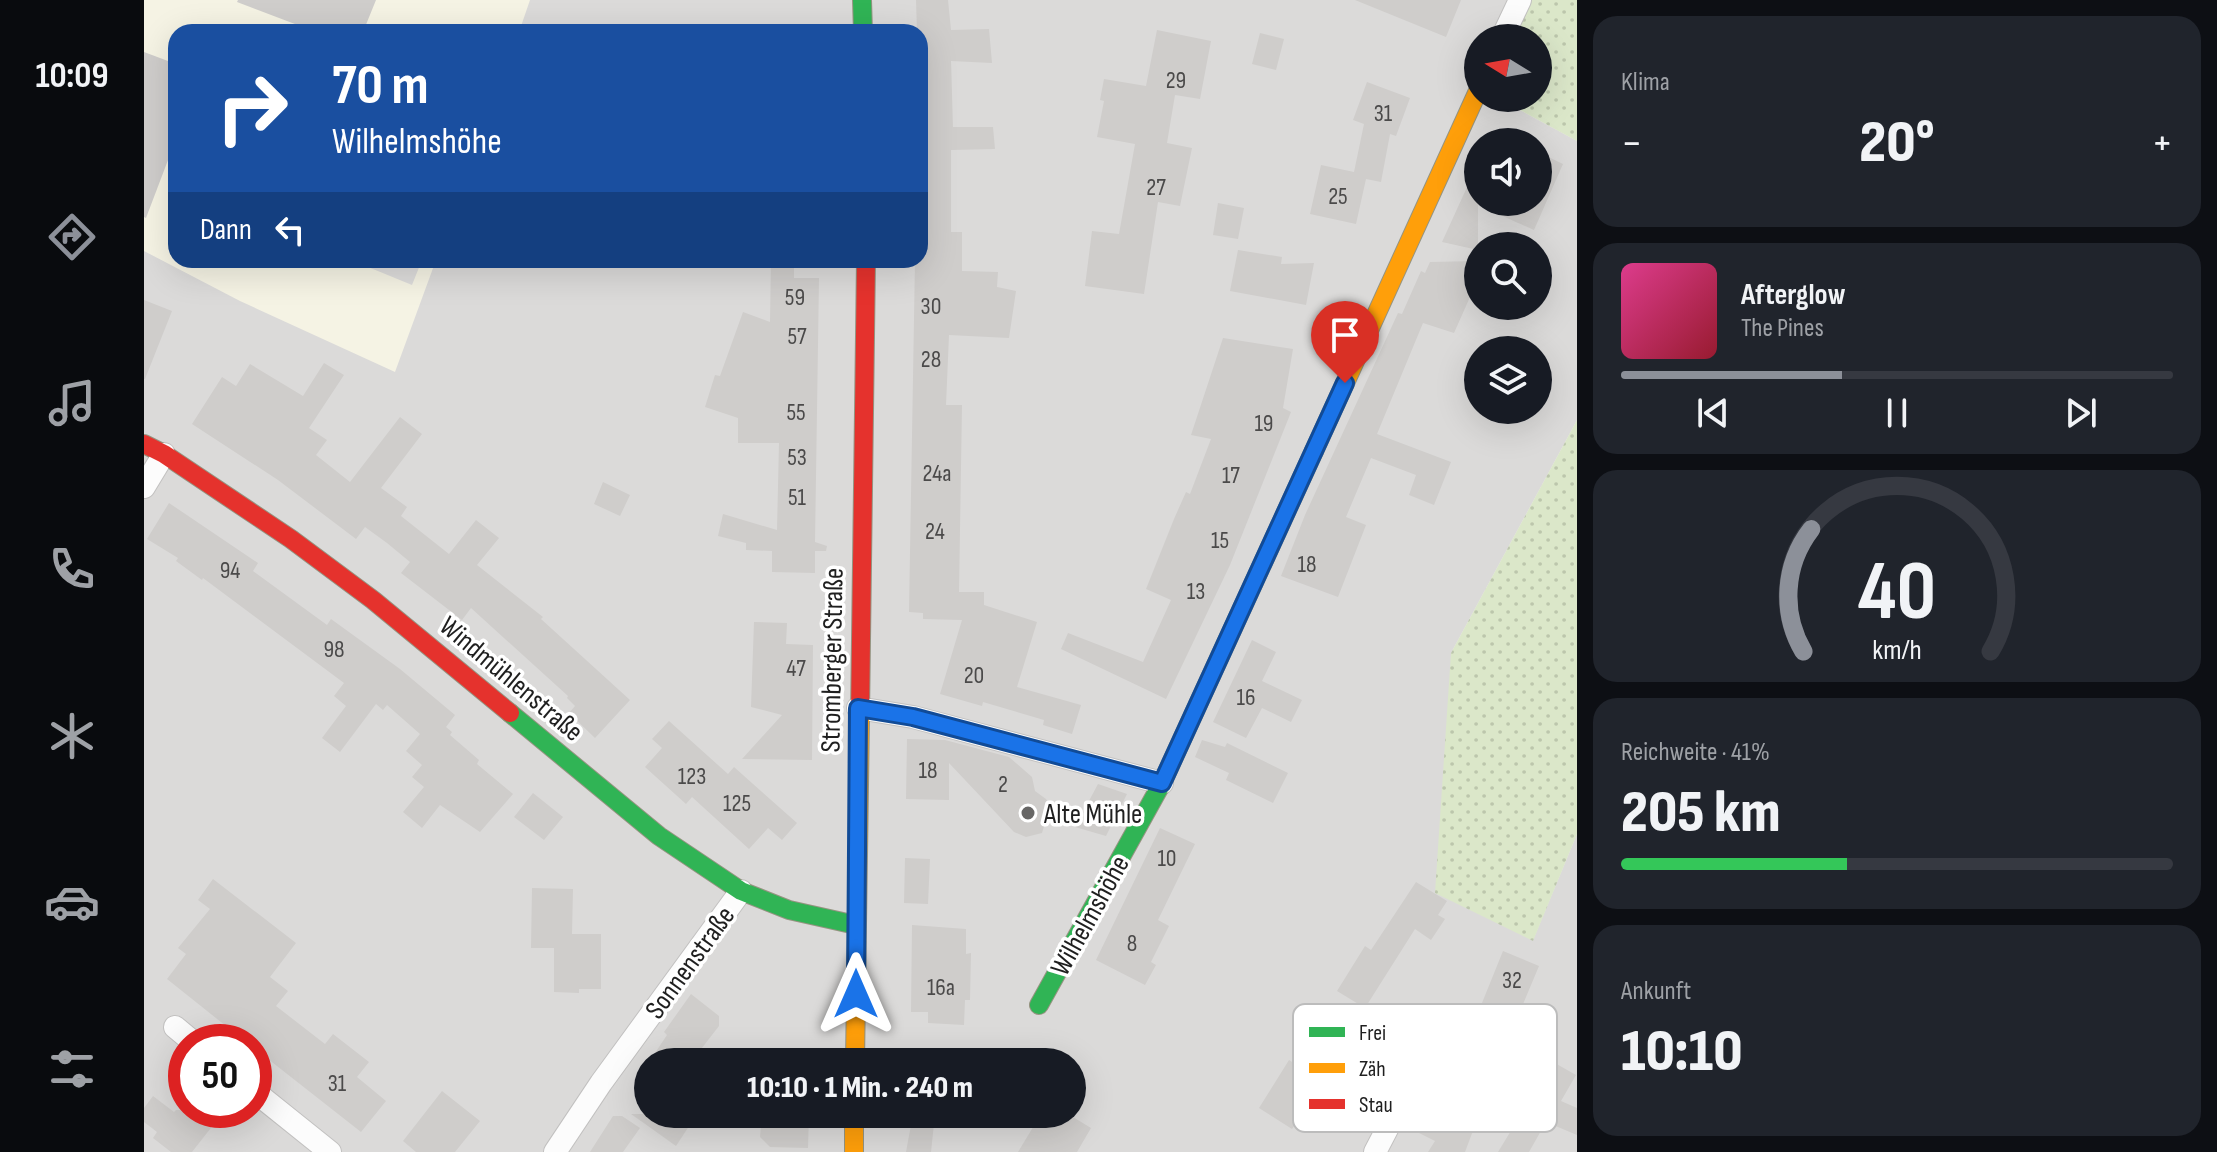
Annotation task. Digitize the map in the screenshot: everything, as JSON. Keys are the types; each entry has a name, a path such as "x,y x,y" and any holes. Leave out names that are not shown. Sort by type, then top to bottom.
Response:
{"street":[{"path":"862,0 863,24"},
{"path":"1509,24 1520,0"},
{"name":"Wilhelmshöhe","path":"1039,1005 1162,783 1468,112"},
{"name":"Stromberger Straße","path":"855,1048 866,268"},
{"path":"144,487 154,449"},
{"name":"Windmühlenstraße","path":"154,449 291,539 373,600 659,836 741,891 789,910 856,925"},
{"path":"858,708 913,717 1162,783"},
{"name":"Sonnenstraße","path":"555,1152 601,1083 741,891"},
{"path":"272,1105 330,1152"},
{"path":"854,1128 854,1152"},
{"path":"1375,1152 1385,1132"}],"shaded area":[{"path":"144,0 1527,0 1519,24 1464,24 1464,112 1524,112 1577,141 1577,420 1451,653 1533,940 1577,834 1577,1152 144,1152"},
{"path":"144,0 530,0 522,24 168,24 168,264 144,251"},
{"path":"177,268 433,268 395,372 240,301"},
{"path":"371,268 419,268 412,285"}],"green space":[{"path":"1525,0 1577,0 1577,141 1524,112 1552,112 1552,24 1517,24"},
{"path":"1577,420 1577,834 1533,941 1435,893 1451,653"}],"building":[{"path":"376,0 366,24 295,24 237,2"},
{"path":"916,0 948,0 951,30 989,29 992,63 951,61 953,127 993,127 995,149 951,150 951,232 962,232 962,271 998,272 997,287 1016,291 1009,338 949,335 946,405 962,405 959,592 984,592 984,605 1037,622 1017,687 1081,705 1072,734 1043,725 1044,720 983,702 982,706 940,694 962,620 923,619 923,613 909,612 915,268 928,268 928,24 917,24"},
{"path":"1355,0 1461,0 1446,37"},
{"path":"1157,30 1211,41 1200,99 1175,95 1167,143 1192,148 1180,206 1158,202 1144,294 1085,286 1092,231 1119,234 1135,144 1097,137 1104,101 1100,100 1104,79 1146,86"},
{"path":"1260,33 1284,39 1276,70 1252,64"},
{"path":"144,52 168,61 168,160 144,217"},
{"path":"1367,82 1410,98 1396,136 1390,134 1381,182 1366,179 1356,224 1310,214 1321,165 1354,172 1364,124 1353,120"},
{"path":"1552,159 1563,164 1552,189"},
{"path":"1464,194 1464,216 1478,216 1478,232 1464,232 1464,247 1442,242"},
{"path":"1218,203 1244,208 1238,239 1213,235"},
{"path":"1503,216 1540,216 1534,230"},
{"path":"1238,250 1282,257 1281,264 1314,263 1306,305 1230,291"},
{"path":"1464,261 1464,310 1454,333 1423,323 1377,434 1451,462 1434,505 1409,495 1416,475 1371,458 1346,517 1366,525 1338,597 1281,576 1305,515 1398,313 1402,314 1421,271 1425,273 1430,262"},
{"path":"771,268 794,268 794,278 819,278 815,542 827,546 826,551 815,551 815,573 772,572 772,551 746,550 746,543 718,536 723,514 777,530 779,443 738,443 738,418 705,407 715,375 720,376 743,312 770,322"},
{"path":"144,300 172,311 145,379 144,379"},
{"path":"1223,338 1293,349 1283,408 1291,412 1230,565 1166,699 1061,649 1068,633 1143,662 1171,600 1146,589 1186,492 1190,494 1211,439 1191,435"},
{"path":"324,363 344,375 309,428 327,440 316,455 350,482 400,417 422,434 381,488 407,507 401,516 449,554 476,520 499,538 477,565 543,617 541,619 630,700 595,738 569,713 575,706 568,696 471,608 462,620 401,573 410,562 365,527 356,539 278,480 192,424 222,377 236,386 250,364 303,396"},
{"path":"603,482 630,495 620,516 594,504"},
{"path":"169,503 258,563 253,571 327,625 331,619 400,669 455,715 446,727 452,732 450,735 479,760 477,764 513,794 480,832 440,805 422,828 403,812 424,787 412,777 422,765 406,751 420,734 387,705 383,710 376,704 340,752 322,738 346,706 334,696 344,683 176,561 178,558 147,539"},
{"path":"754,622 787,623 786,644 813,645 812,760 742,759 782,715 751,707"},
{"path":"1252,640 1276,652 1262,681 1302,700 1291,722 1262,708 1246,738 1213,722"},
{"path":"669,721 728,774 734,767 797,823 782,840 768,828 749,849 692,797 686,804 645,767 662,748 652,739"},
{"path":"907,739 945,740 1009,757 1032,777 1035,791 1050,806 1042,833 1026,837 1014,832 949,763 949,800 906,799"},
{"path":"1202,740 1225,747 1227,743 1288,773 1273,803 1226,780 1229,773 1195,757"},
{"path":"1098,784 1127,794 1106,836 1075,827"},
{"path":"533,793 563,817 544,840 514,817"},
{"path":"1160,828 1195,844 1158,920 1169,926 1151,962 1156,965 1145,985 1096,960"},
{"path":"905,858 930,859 928,904 904,903"},
{"path":"213,879 296,943 270,977 288,991 276,1006 325,1044 333,1034 369,1062 357,1077 386,1101 361,1132 272,1062 272,1024 223,1024 167,979 186,954 178,948 210,909 198,900"},
{"path":"1416,882 1447,901 1438,915 1445,919 1431,940 1415,929 1368,1004 1358,1004 1337,991 1365,946 1371,950"},
{"path":"532,888 573,889 572,934 601,934 601,989 579,989 579,993 554,992 554,948 531,948"},
{"path":"912,925 966,929 966,954 971,953 970,1000 965,1000 964,1025 928,1023 928,1012 911,1012"},
{"path":"1503,951 1539,966 1523,1004 1482,1004"},
{"path":"691,994 719,1016 719,1026 702,1048 658,1048 667,1035 664,1032"},
{"path":"1289,1060 1293,1063 1292,1129 1259,1108"},
{"path":"1557,1064 1576,1075 1561,1101 1577,1108 1577,1135 1557,1127"},
{"path":"442,1091 480,1121 455,1152 416,1152 403,1141"},
{"path":"153,1096 168,1107 168,1128 211,1128 192,1152 171,1152 153,1138 157,1132 144,1122 144,1108"},
{"path":"613,1116 622,1116 634,1124 634,1128 640,1128 623,1152 590,1152"},
{"path":"1086,1125 1091,1128 1077,1152 1018,1152 1033,1128 1086,1128"},
{"path":"651,1128 688,1128 676,1146"},
{"path":"761,1128 809,1128 808,1148 770,1147 760,1137"},
{"path":"910,1128 934,1128 931,1152 906,1152"},
{"path":"1417,1132 1472,1132 1465,1152 1428,1152 1435,1141"},
{"path":"1510,1132 1540,1132 1529,1152 1498,1152"}],"traffic: fast":[{"path":"862,0 863,24"},
{"path":"1039,1005 1162,783 1314,451"},
{"path":"510,713 659,836 741,891 789,910 856,925"}],"traffic: slow":[{"path":"1314,451 1468,112"},
{"path":"855,1048 860,716"},
{"path":"854,1128 854,1152"}],"traffic: jam":[{"path":"860,716 866,268"},
{"path":"144,444 164,454 291,539 373,600 510,713"}],"place":[{"name":"Alte Mühle","path":"1028,813"}],"route":[{"path":"856,994 858,708 913,717 1162,783 1345,383"}]}
